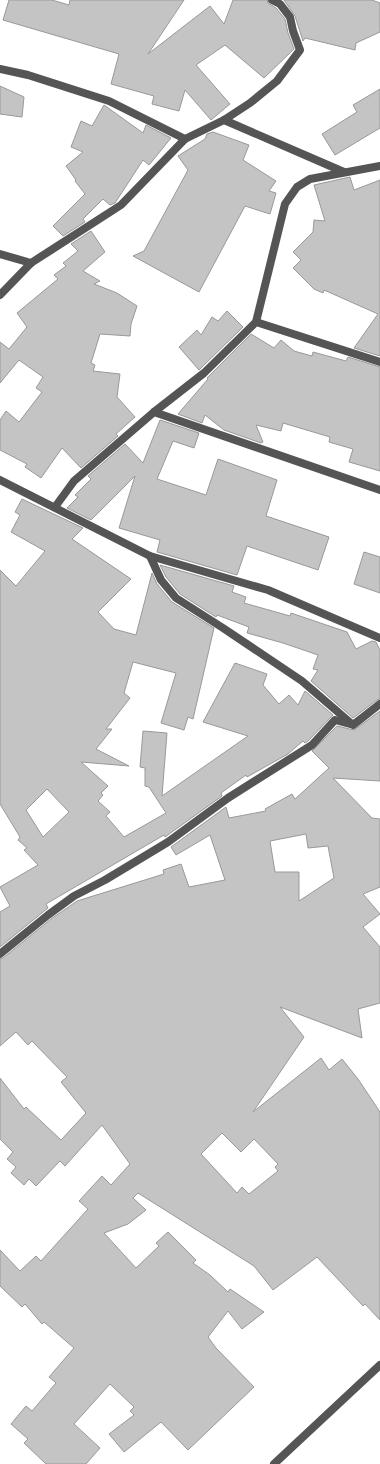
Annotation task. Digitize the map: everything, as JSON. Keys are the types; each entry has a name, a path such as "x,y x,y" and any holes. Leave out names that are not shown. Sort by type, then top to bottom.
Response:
{"street":[{"path":"0,295 31,263 121,205 185,139 224,120 250,103 277,81 300,50 290,17 280,4 272,0"},
{"path":"0,69 28,75 109,101 185,139"},
{"path":"224,120 344,172"},
{"path":"55,507 74,481 154,412 204,373 256,322 285,204 298,187 310,179 380,166"},
{"path":"0,254 31,263"},
{"path":"256,322 380,362"},
{"path":"154,412 380,490"},
{"path":"0,480 150,556 268,590 380,638"},
{"path":"150,556 161,580 176,598 302,682 353,725"},
{"path":"353,725 380,704"},
{"path":"0,954 74,896 105,880 168,842 228,798 312,745 335,720 353,725"},
{"path":"274,1464 380,1365"}],"building":[{"path":"9,0 52,0 69,5 70,0 184,0 148,54 210,6 224,24 233,0 267,0 268,3 276,8 285,19 294,49 264,78 225,45 196,65 230,104 211,120 185,90 179,111 152,104 154,96 111,84 119,54 3,20"},
{"path":"284,0 372,0 380,3 380,32 356,43 355,50 305,38 303,41 295,16"},
{"path":"0,86 24,97 22,117 0,114"},
{"path":"380,89 380,128 335,155 322,134 357,112 353,105"},
{"path":"104,105 143,133 146,125 171,138 149,165 143,160 115,203 110,205 103,199 83,219 85,222 63,236 53,226 85,194 66,166 83,152 71,147 81,121 92,126"},
{"path":"213,132 249,145 243,160 276,181 269,191 276,193 270,214 245,206 199,292 133,256 144,251 188,170 178,156 205,139 207,134"},
{"path":"350,177 354,190 380,180 380,356 354,348 378,314 324,290 323,293 314,289 293,268 301,260 293,252 313,232 314,220 325,221 314,185"},
{"path":"91,231 105,252 83,271 100,281 94,284 117,293 137,306 131,324 130,336 100,334 91,363 95,365 93,371 120,374 117,397 135,417 116,434 118,436 81,468 62,448 41,478 25,467 27,464 0,450 0,420 6,411 19,422 42,392 36,388 43,377 19,360 0,383 0,342 9,349 27,327 17,313 58,279 54,275 66,266 63,263 78,251 71,244"},
{"path":"227,311 243,327 199,370 179,347 197,330 201,335 212,317 218,321"},
{"path":"251,334 274,348 281,340 294,351 312,356 313,352 346,361 348,357 380,367 380,471 349,462 353,449 329,442 330,437 283,423 281,431 256,425 263,442 261,443 224,430 205,415 202,423 178,414 208,379 207,378"},
{"path":"160,420 199,433 194,448 173,441 157,479 206,495 218,459 277,480 266,516 329,537 318,570 247,546 237,575 157,552 160,540 119,528 135,476 91,520 67,508 78,497 75,495 91,479 88,476 125,444 143,463"},
{"path":"22,499 83,528 72,539 131,579 98,612 114,629 136,635 152,573 157,584 172,602 214,628 193,719 188,717 184,730 161,723 176,673 133,662 124,693 130,698 106,729 112,729 96,749 129,766 81,762 108,786 101,793 103,795 98,801 110,812 106,816 124,837 166,813 149,787 145,786 145,768 140,767 143,731 167,733 162,796 248,736 203,722 235,663 267,674 263,685 279,704 289,695 298,705 305,691 333,715 308,741 305,743 303,741 288,754 247,777 246,775 221,793 222,796 165,837 164,835 46,904 48,908 0,947 0,912 10,906 0,887 38,865 24,850 27,848 18,840 20,837 0,804 0,570 16,586 45,551 11,532 20,515 15,512","holes":["47,789 69,812 43,837 26,810"]},
{"path":"364,552 380,557 380,593 354,584"},
{"path":"160,565 234,586 232,592 246,597 244,603 290,616 291,613 347,632 356,649 372,641 376,642 380,650 380,699 353,718 311,681 318,670 313,669 318,655 247,633 249,627 217,615 216,617 180,594 166,577"},
{"path":"380,711 380,781 333,778 372,818 380,819 380,887 363,894 380,914 363,927 380,947 380,1003 358,1009 362,1038 280,1007 304,1037 253,1112 321,1058 329,1070 342,1059 358,1079 380,1112 380,1320 365,1304 363,1306 317,1257 273,1290 254,1266 138,1193 133,1198 146,1210 128,1224 104,1233 136,1268 159,1246 156,1243 168,1232 196,1260 193,1263 210,1275 228,1292 230,1289 264,1312 242,1329 228,1311 208,1337 216,1348 254,1387 188,1450 161,1422 124,1452 109,1434 134,1415 130,1411 134,1407 110,1384 74,1424 100,1448 86,1464 46,1464 24,1443 28,1439 11,1424 26,1406 32,1411 56,1383 49,1377 74,1348 44,1322 42,1324 25,1304 22,1307 0,1286 0,1250 20,1271 36,1256 41,1261 88,1209 79,1201 102,1176 111,1185 130,1164 102,1125 65,1166 60,1161 36,1186 29,1179 24,1185 11,1173 16,1167 7,1159 13,1152 0,1139 0,1078 24,1109 26,1107 61,1140 86,1113 61,1082 67,1077 32,1041 28,1045 16,1032 0,1046 0,959 51,919 77,901 164,874 163,870 181,864 189,887 225,880 210,835 176,855 171,847 226,807 229,818 266,811 265,809 292,794 295,799 329,768 312,751 337,726 354,730","holes":["306,834 308,848 328,846 334,878 299,901 299,872 275,872 270,841","222,1133 241,1152 254,1139 278,1164 275,1167 278,1171 249,1194 242,1187 237,1193 201,1154"]}]}
